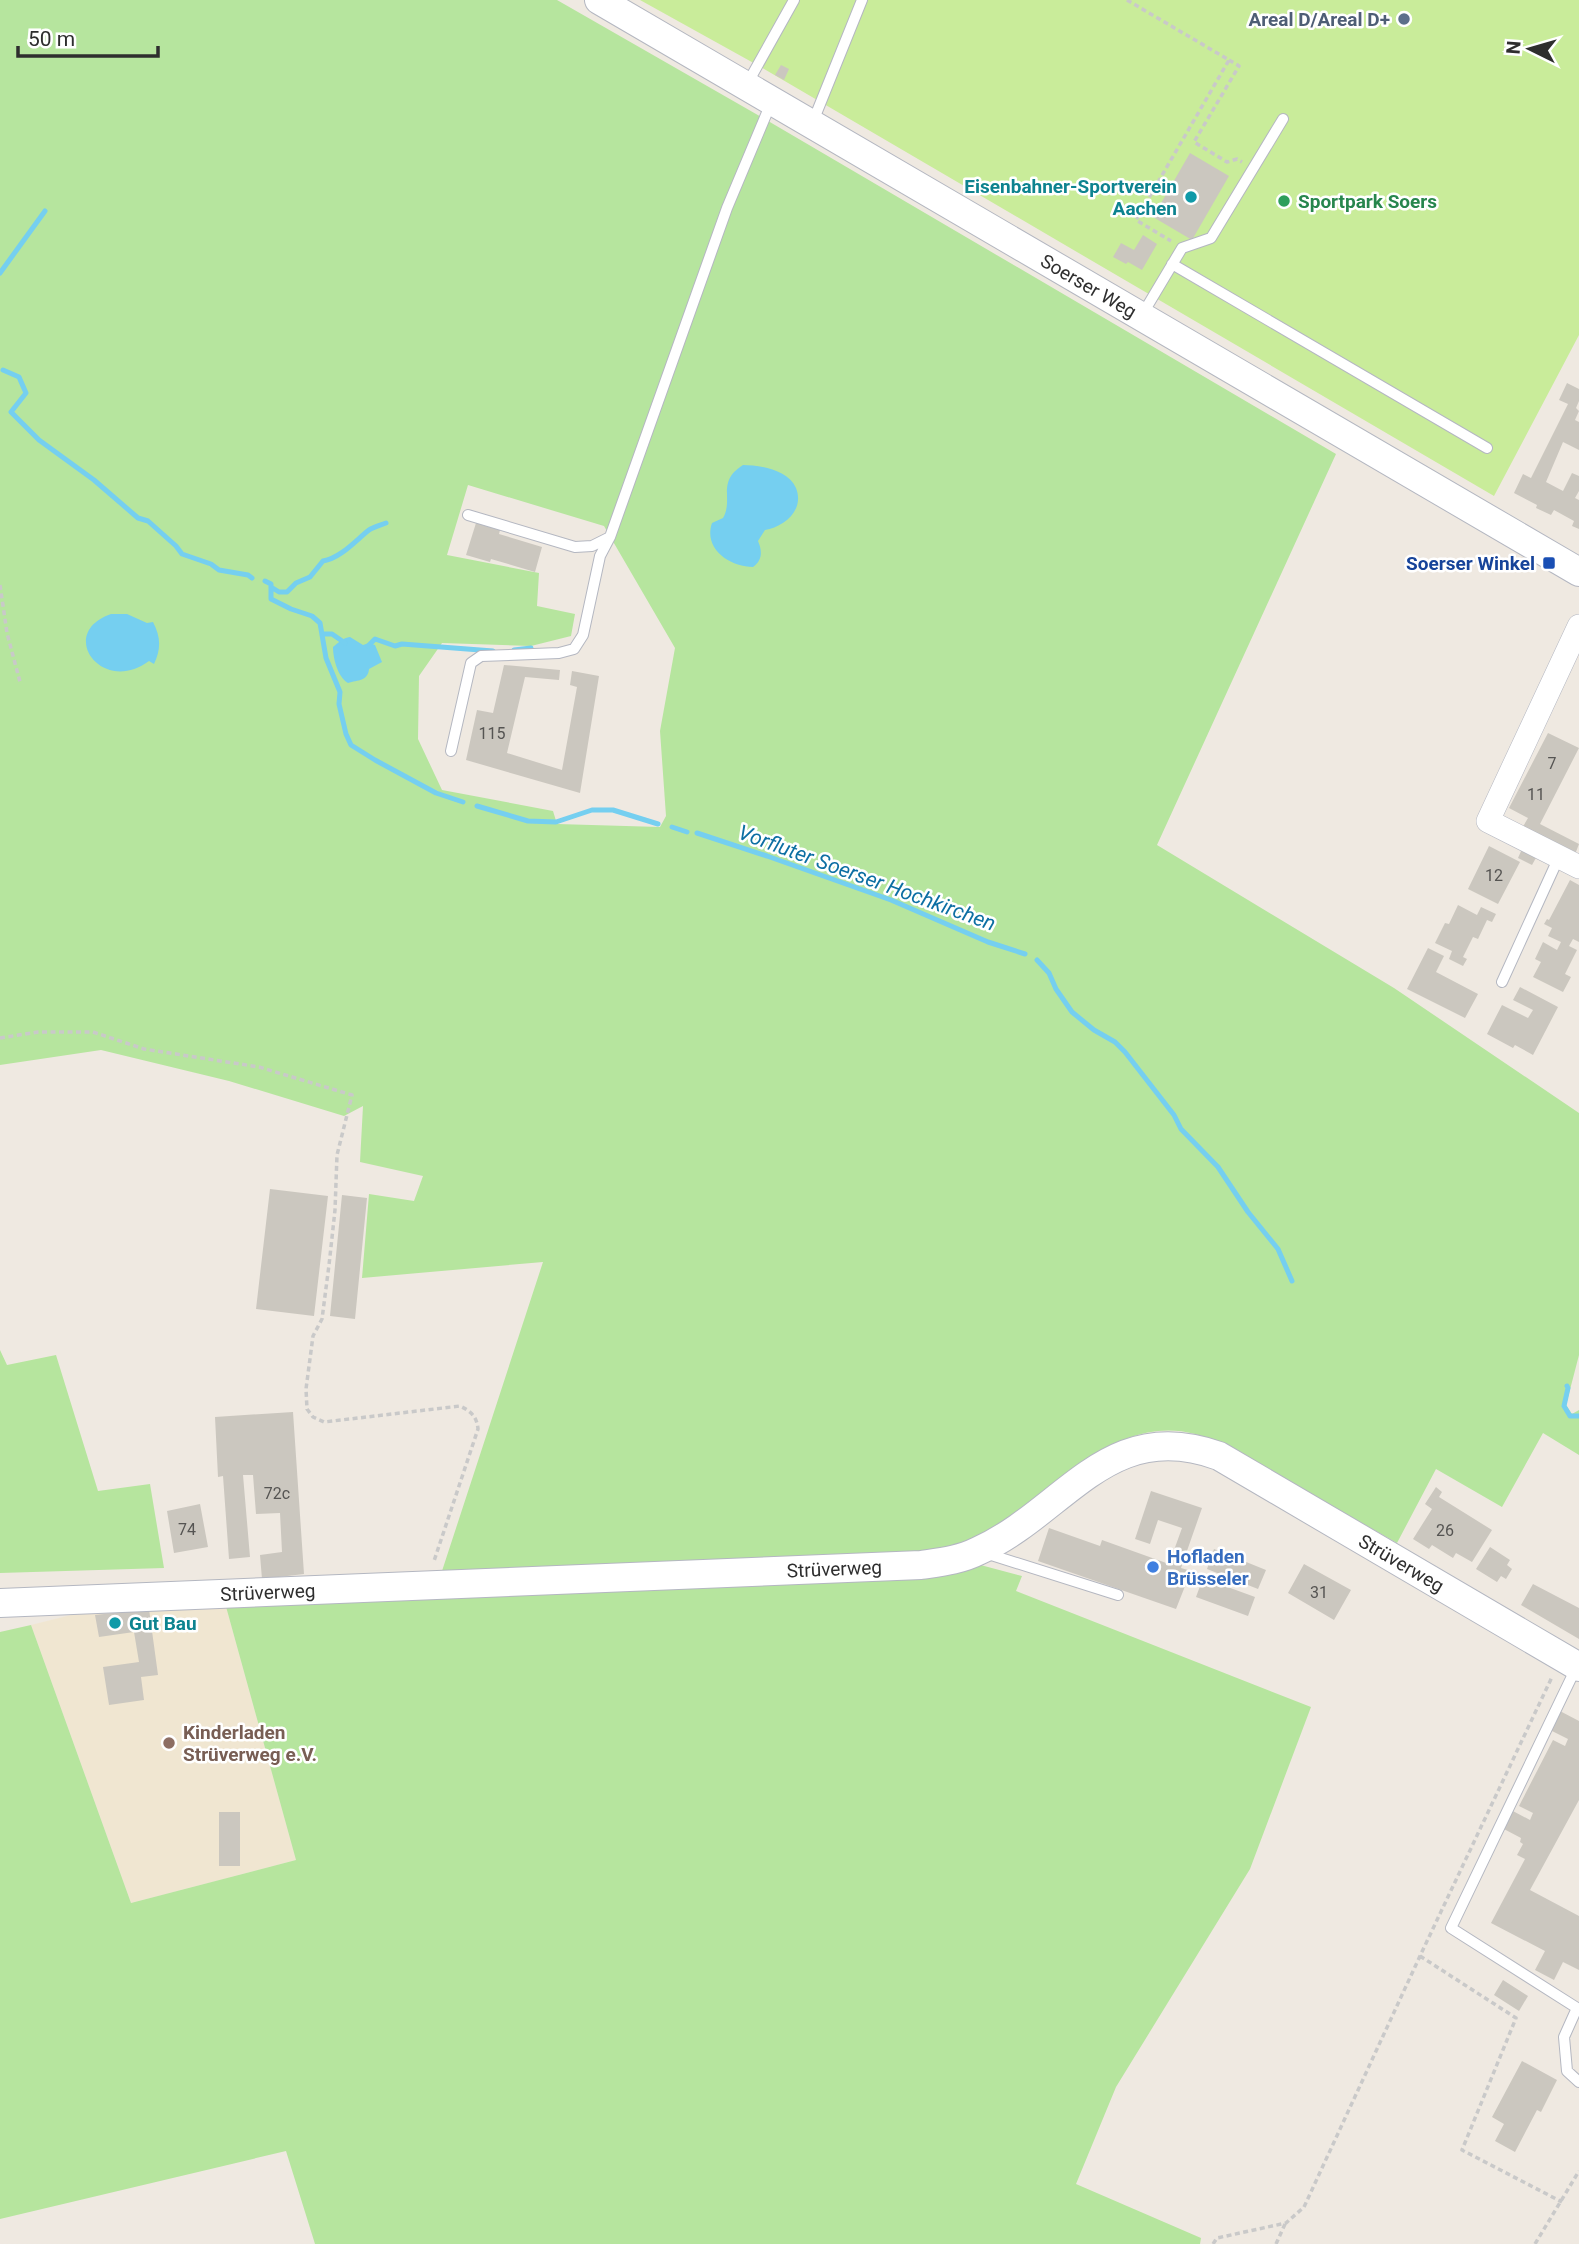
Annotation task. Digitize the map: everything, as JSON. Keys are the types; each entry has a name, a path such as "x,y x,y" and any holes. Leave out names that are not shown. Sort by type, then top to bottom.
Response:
{"street":[{"name":"Soerser Weg","path":"599,0 1579,572"},
{"path":"1574,863 1488,821 1579,626"},
{"name":"Strüverweg","path":"0,1603 921,1565 959,1559 979,1551 1016,1529 1108,1461 1160,1446 1198,1449 1219,1456 1572,1663"}],"lane":[{"path":"746,86 794,0"},
{"path":"812,124 862,0"},
{"path":"451,751 471,663 481,656 559,653 574,649 583,635 600,556 610,537 727,208 772,101"},
{"path":"1141,318 1182,248 1211,239 1283,118"},
{"path":"1172,264 1487,448"},
{"path":"468,515 575,547 592,546 610,537"},
{"path":"1502,982 1574,863"},
{"path":"979,1551 1118,1595"},
{"path":"1572,1663 1451,1928 1577,2008 1564,2037 1567,2071 1579,2082"}],"path":[{"path":"1127,0 1239,66 1194,142 1227,162 1237,159 1253,168"},
{"path":"1182,248 1136,220 1229,60"},
{"path":"0,585 7,633 20,682"},
{"path":"0,1038 38,1032 93,1032 144,1049 259,1067 352,1096 337,1155 329,1265 321,1319 313,1336 306,1389 307,1409 313,1417 324,1422 460,1406 468,1410 477,1421 478,1429 428,1585"},
{"path":"1276,2244 1286,2223 1304,2207 1420,1956 1572,1663"},
{"path":"1420,1956 1516,2018 1462,2150 1562,2202"},
{"path":"1535,2244 1579,2171"},
{"path":"1213,2244 1217,2238 1286,2223"}],"shaded area":[{"name":"Kinderladen Strüverweg e.V.","path":"225,1603 296,1860 131,1903 31,1625 87,1611"}],"green space":[{"path":"0,0 557,0 1336,454 1157,845 1394,988 1579,1113 1579,1355 1566,1405 1572,1414 1579,1410 1579,1455 1543,1433 1502,1507 1436,1469 1397,1543 1220,1443 1195,1434 1164,1431 1134,1436 1106,1448 1001,1523 975,1538 924,1553 442,1571 543,1262 362,1278 369,1194 414,1201 423,1176 360,1162 363,1106 344,1116 229,1081 101,1050 0,1065","holes":["468,485 604,526 675,648 660,731 666,816 660,827 557,824 553,811 442,790 418,739 419,676 442,643 531,646 571,636 575,614 537,606 539,573 447,555"]},
{"name":"Sportpark Soers","path":"640,0 1579,0 1579,335 1494,496 759,66"},
{"path":"0,1350 7,1365 56,1355 98,1491 150,1484 164,1568 0,1573"},
{"path":"973,1563 1022,1576 1016,1591 1311,1707 1250,1869 1116,2087 1076,2184 1201,2238 1200,2244 315,2244 286,2151 0,2219 0,1632 31,1625 131,1903 296,1860 225,1603"}],"water":[{"path":"743,465 780,473 792,482 798,496 795,511 791,516 779,525 765,530 758,541 761,555 753,567 736,564 720,555 711,541 710,532 712,523 723,518 726,511 730,478"},
{"path":"111,614 127,614 147,623 153,622 159,643 154,664 149,661 132,670 116,671 102,667 92,658 86,646 87,634 95,623"},
{"path":"350,637 363,645 375,645 382,662 369,669 365,678 348,683 341,677 333,647"}],"building":[{"path":"781,65 789,69 784,80 775,75"},
{"name":"Eisenbahner-Sportverein Aachen","path":"1190,153 1229,176 1192,240 1153,217"},
{"path":"1143,235 1157,244 1142,270 1113,257 1121,243 1134,250"},
{"path":"1567,383 1579,389 1576,408 1579,411 1575,420 1579,422 1579,450 1563,442 1546,482 1563,491 1572,473 1579,476 1579,491 1575,498 1579,500 1579,529 1572,526 1574,521 1554,510 1551,515 1536,508 1537,505 1514,493 1523,474 1531,478 1568,404 1559,400"},
{"path":"476,523 500,530 499,534 542,547 535,572 466,555"},
{"path":"504,665 560,670 559,680 525,677 507,753 562,770 577,687 570,685 572,671 599,676 580,793 466,760 477,710 493,713"},
{"path":"1548,733 1579,748 1540,824 1579,844 1574,857 1521,830 1528,818 1509,808"},
{"path":"1489,846 1520,862 1498,904 1468,889"},
{"path":"1522,849 1537,856 1532,865 1518,858"},
{"path":"1570,880 1579,885 1579,942 1573,939 1569,946 1577,950 1565,974 1571,977 1563,992 1533,977 1541,962 1535,959 1543,942 1557,950 1561,942 1548,936 1552,928 1544,924 1549,920"},
{"path":"1458,905 1477,915 1481,907 1496,914 1492,922 1487,920 1478,939 1473,937 1463,957 1467,959 1463,966 1449,959 1452,951 1435,943 1445,923 1449,924"},
{"path":"1428,948 1444,956 1436,972 1478,994 1465,1018 1407,989"},
{"path":"1520,987 1558,1007 1533,1055 1487,1034 1502,1005 1528,1018 1533,1010 1513,1000"},
{"path":"270,1189 328,1196 314,1316 256,1309"},
{"path":"342,1195 367,1198 355,1319 330,1316"},
{"path":"293,1412 304,1574 262,1579 260,1555 282,1552 280,1513 256,1514 253,1475 243,1475 250,1557 229,1559 223,1476 218,1477 215,1417"},
{"path":"1436,1487 1442,1492 1439,1497 1492,1530 1472,1562 1456,1553 1453,1558 1432,1545 1429,1549 1413,1539 1432,1509 1425,1504"},
{"path":"1151,1491 1202,1508 1181,1568 1191,1571 1176,1609 1038,1561 1049,1528 1100,1546 1102,1540 1169,1564 1182,1528 1158,1520 1150,1544 1135,1539"},
{"path":"200,1504 208,1547 174,1553 167,1511"},
{"path":"1490,1547 1510,1560 1507,1565 1512,1569 1506,1579 1501,1576 1497,1582 1476,1569"},
{"path":"1214,1549 1266,1570 1258,1589 1207,1569"},
{"path":"1304,1564 1351,1590 1334,1620 1288,1593"},
{"path":"1203,1578 1255,1597 1248,1616 1196,1597"},
{"path":"1533,1584 1579,1608 1579,1639 1521,1605"},
{"path":"149,1609 158,1675 141,1677 144,1700 109,1705 103,1667 139,1662 134,1632 99,1637 95,1615"},
{"path":"1558,1710 1579,1721 1579,1800 1530,1890 1579,1916 1579,1970 1563,1962 1554,1980 1535,1970 1545,1951 1491,1923 1525,1859 1517,1855 1523,1844 1520,1842 1521,1838 1502,1828 1511,1810 1530,1820 1533,1813 1519,1806 1553,1740 1565,1746 1568,1739 1548,1729"},
{"path":"219,1812 240,1812 240,1866 219,1866"},
{"path":"1503,1980 1528,1996 1519,2011 1494,1995"},
{"path":"1522,2061 1557,2080 1541,2112 1537,2110 1515,2152 1495,2141 1504,2124 1492,2117"}],"waterway":[{"path":"0,273 45,211"},
{"name":"Vorfluter Soerser Hochkirchen","path":"3,370 19,377 26,393 11,412 39,440 94,480 138,518 148,521 182,554 211,564 219,570 252,578"},
{"path":"271,587 279,592 287,592 296,583 310,577 323,561 342,553 371,529 386,523"},
{"name":"Vorfluter Soerser Hochkirchen","path":"265,581 271,584 271,599 312,616 320,623 326,658 340,692 339,704 351,745 436,793 463,802"},
{"path":"322,634 332,634 345,643"},
{"path":"368,646 375,639 395,646 402,644 493,651"},
{"path":"514,650 531,648"},
{"name":"Vorfluter Soerser Hochkirchen","path":"477,806 528,821 556,822 592,810 613,810 658,824"},
{"name":"Vorfluter Soerser Hochkirchen","path":"672,827 687,832"},
{"name":"Vorfluter Soerser Hochkirchen","path":"697,833 891,900 988,942 1025,954"},
{"name":"Vorfluter Soerser Hochkirchen","path":"1037,960 1049,973 1072,1012 1125,1052 1174,1115 1181,1129 1218,1167 1248,1212 1278,1249 1292,1281"},
{"name":"Vorfluter Soerser Hochkirchen","path":"1567,1386 1564,1406 1570,1416 1579,1416"}],"place":[{"name":"Areal D/Areal D+","path":"1404,19"},
{"name":"Eisenbahner-Sportverein Aachen","path":"1191,197"},
{"name":"Sportpark Soers","path":"1284,201"},
{"name":"Soerser Winkel","path":"1549,563"},
{"name":"Hofladen Brüsseler","path":"1153,1567"},
{"name":"Gut Bau","path":"115,1623"},
{"name":"Kinderladen Strüverweg e.V.","path":"169,1743"}]}
